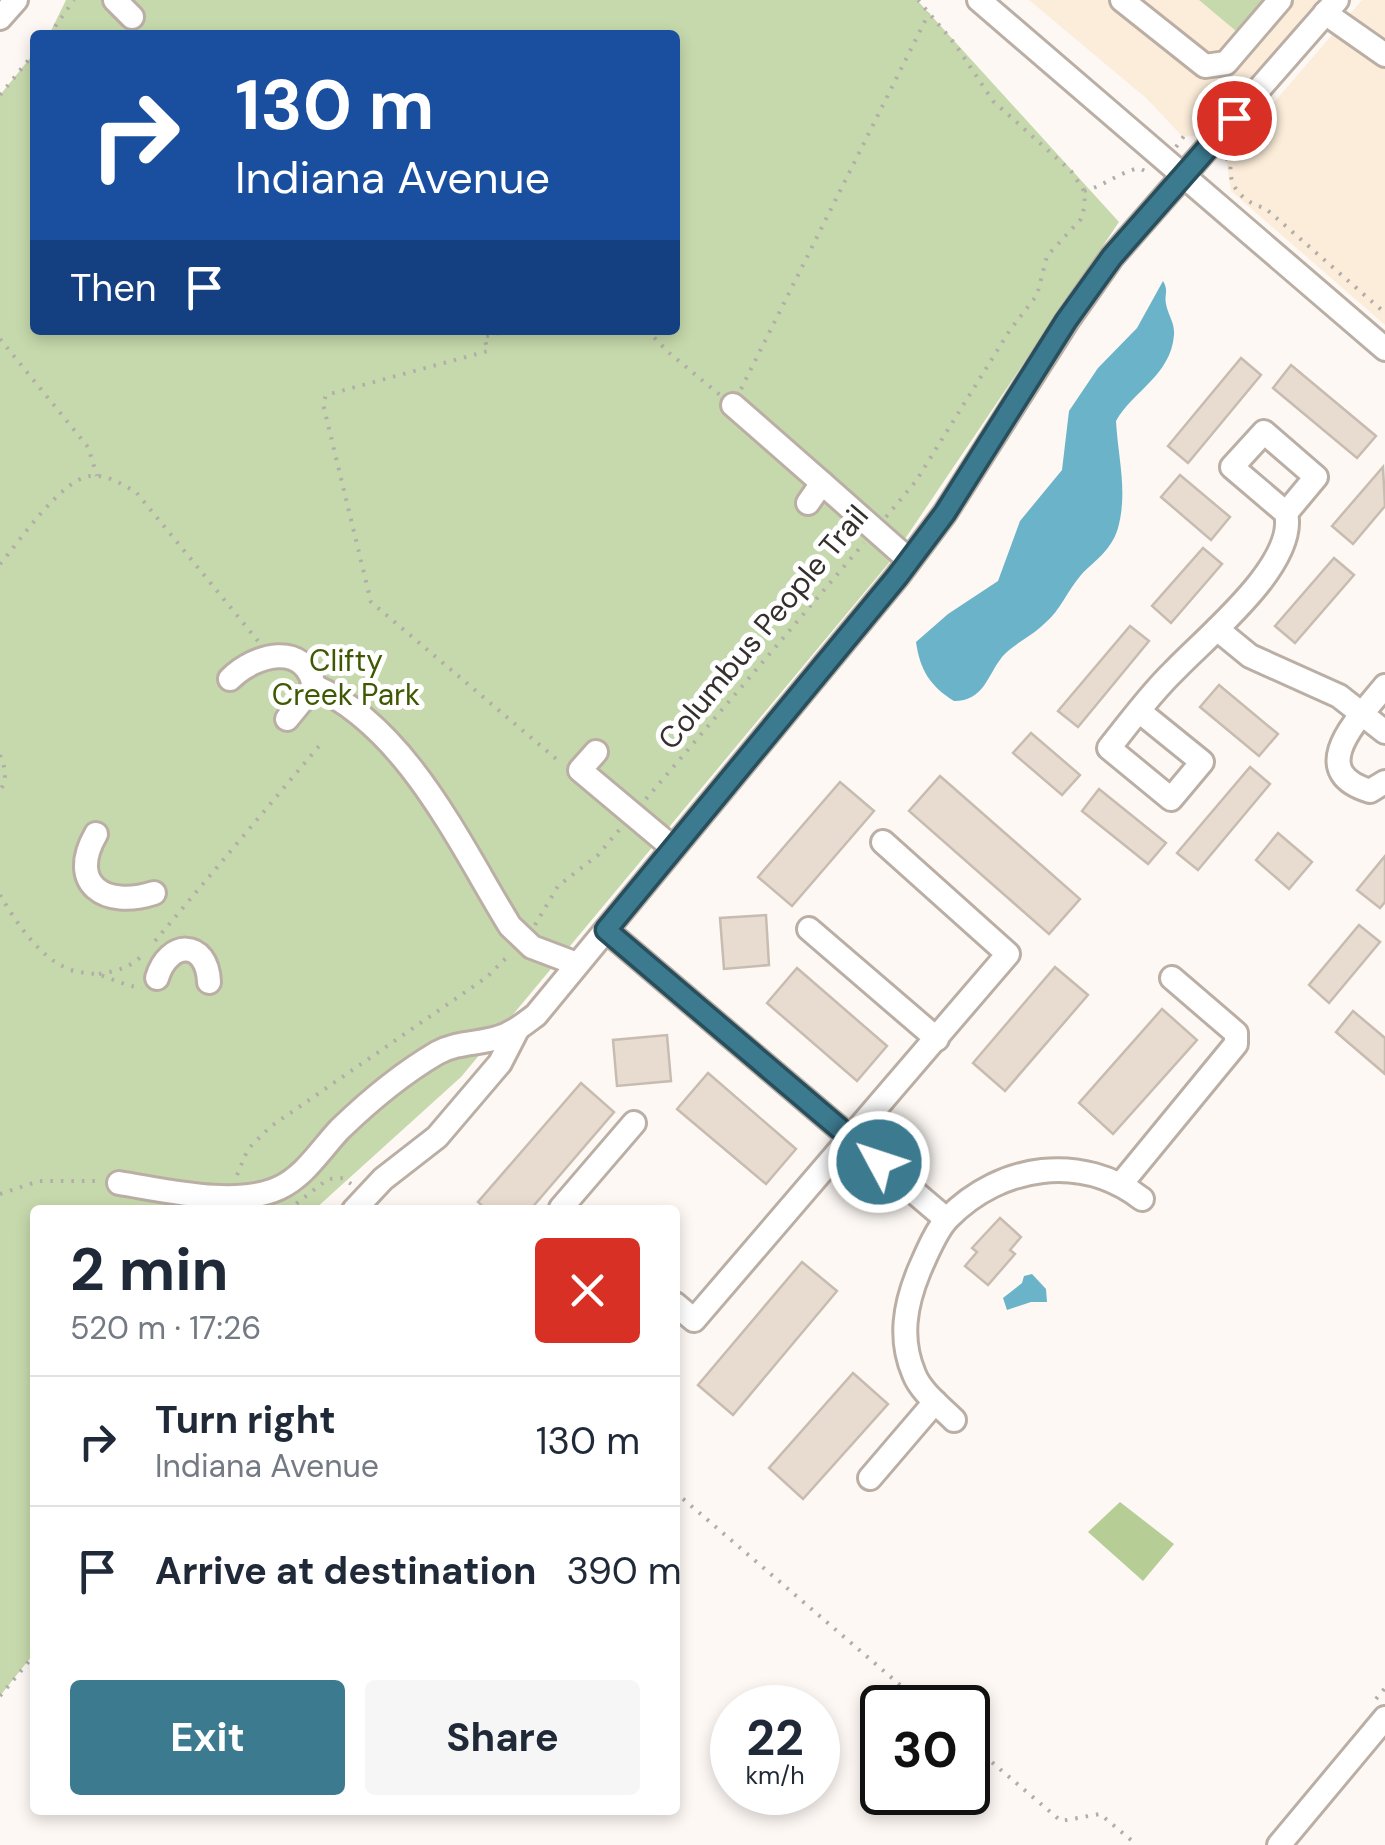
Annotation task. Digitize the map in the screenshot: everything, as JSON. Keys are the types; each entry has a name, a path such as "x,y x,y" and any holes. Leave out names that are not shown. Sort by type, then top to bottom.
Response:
{"street":[{"path":"0,18 16,0"},
{"path":"115,0 132,17"},
{"path":"978,0 1385,349"},
{"path":"1122,0 1205,66 1226,64 1280,0"},
{"path":"119,1183 235,1196 280,1188 299,1174 365,1106 440,1051 464,1042 496,1039 517,1030 536,1014 910,560 945,513 1066,321 1176,168 1212,145 1331,7 1385,55"},
{"path":"733,405 822,483 861,528 910,560"},
{"path":"808,503 822,483"},
{"path":"1139,711 1174,670 1217,630 1275,562 1288,524 1286,513"},
{"path":"1217,630 1250,656 1340,696 1385,732"},
{"path":"230,679 244,665 270,656 300,661 311,672 314,686"},
{"path":"287,720 314,686"},
{"path":"314,686 336,696 365,719 412,768 510,926 544,954 577,964"},
{"path":"1385,686 1337,756 1340,774 1352,786 1370,791 1385,782"},
{"path":"596,752 580,770 629,801 673,848"},
{"path":"96,834 88,848 86,868 100,893 116,900 154,894"},
{"path":"680,1308 694,1320 1008,954 883,842"},
{"path":"809,929 937,1038"},
{"path":"606,930 946,1220"},
{"path":"157,984 162,963 173,952 186,949 198,954 208,965 208,982"},
{"path":"1121,1184 1236,1044 1236,1033 1172,978"},
{"path":"360,1203 383,1178 437,1137 500,1063 517,1030"},
{"path":"564,1205 634,1124"},
{"path":"954,1420 915,1378 905,1344 906,1303 946,1220 977,1195 1006,1179 1050,1169 1088,1172 1121,1184 1142,1199"},
{"path":"870,1478 936,1402"},
{"path":"1278,1845 1385,1718"}],"path":[{"path":"53,30 74,0"},
{"name":"Columbus People Trail","path":"235,1196 242,1160 259,1136 488,977 524,940 558,886 598,855 629,801 861,528 930,461 1010,330 1036,295 1048,256 1082,218 1086,205 1084,191 1071,171 993,101 955,44 918,0"},
{"path":"651,335 733,405 929,13"},
{"path":"0,95 30,58"},
{"path":"1176,168 1184,136 1200,134 1231,164 1233,186 1251,204 1264,208 1385,313"},
{"path":"493,335 484,338 488,351 326,395 323,404 371,602 570,770 580,770"},
{"path":"0,338 88,447 97,476"},
{"path":"0,564 64,489 89,475 110,478 136,492 270,656"},
{"path":"98,974 118,971 139,960 319,746"},
{"path":"0,755 5,766 4,786 0,790"},
{"path":"0,895 18,924 41,949 70,970 98,974 127,986 157,984"},
{"path":"294,1205 328,1179 343,1178 360,1203"},
{"path":"0,1194 39,1180 119,1183"},
{"path":"680,1496 900,1685"},
{"path":"0,1696 30,1660"},
{"path":"990,1761 1060,1822 1100,1814 1137,1845"}],"shaded area":[{"path":"1029,0 1321,0 1204,135 1183,137 1146,98"},
{"path":"1362,0 1385,0 1385,325 1231,191 1226,158"}],"green space":[{"name":"Clifty Creek Park","path":"66,0 917,0 1119,222 888,564 461,1077 320,1205 30,1205 30,1658 0,1696 0,95 30,58 30,335 680,335 680,30 51,30"},
{"path":"1199,0 1263,0 1236,31"},
{"path":"1120,1502 1174,1544 1143,1581 1088,1532"}],"water":[{"path":"1163,281 1174,335 1159,372 1116,421 1122,501 1115,536 1050,619 1002,657 978,692 954,701 928,676 916,642 948,614 998,581 1020,521 1062,470 1069,411 1098,368 1137,328"},
{"path":"1032,1274 1046,1289 1047,1302 1031,1302 1007,1310 1003,1298 1022,1283 1024,1276"}],"building":[{"path":"1241,358 1261,375 1188,463 1168,446"},
{"path":"1291,365 1376,436 1357,458 1273,388"},
{"path":"1383,467 1385,506 1353,544 1332,526"},
{"path":"1180,475 1230,517 1211,540 1161,497"},
{"path":"1203,548 1222,564 1171,623 1152,606"},
{"path":"1334,558 1354,575 1295,643 1275,626"},
{"path":"1130,626 1149,641 1078,727 1058,711"},
{"path":"1219,685 1278,734 1259,756 1200,707"},
{"path":"1031,733 1080,775 1062,795 1013,753"},
{"path":"1250,767 1270,784 1198,870 1177,853"},
{"path":"940,776 1080,899 1049,934 909,811"},
{"path":"840,782 874,811 792,906 758,877"},
{"path":"1099,789 1166,843 1148,864 1082,811"},
{"path":"1278,833 1312,862 1289,889 1256,860"},
{"path":"1385,856 1385,902 1380,908 1357,890"},
{"path":"766,915 769,965 724,969 720,918"},
{"path":"1359,925 1380,942 1329,1003 1309,985"},
{"path":"1055,967 1088,995 1005,1091 973,1063"},
{"path":"797,968 887,1046 857,1081 767,1003"},
{"path":"1162,1009 1197,1040 1113,1134 1079,1103"},
{"path":"1353,1011 1385,1038 1385,1074 1336,1032"},
{"path":"667,1035 671,1081 617,1086 613,1040"},
{"path":"708,1073 796,1149 766,1184 677,1109"},
{"path":"581,1083 614,1112 534,1205 478,1202"},
{"path":"1000,1218 1021,1237 1010,1250 1015,1254 988,1285 965,1266 977,1252 972,1248"},
{"path":"802,1262 837,1291 733,1415 698,1385"},
{"path":"853,1373 888,1404 803,1499 769,1468"}],"route":[{"path":"879,1162 606,930 897,577 945,513 1066,321 1112,257 1234,118"}]}
